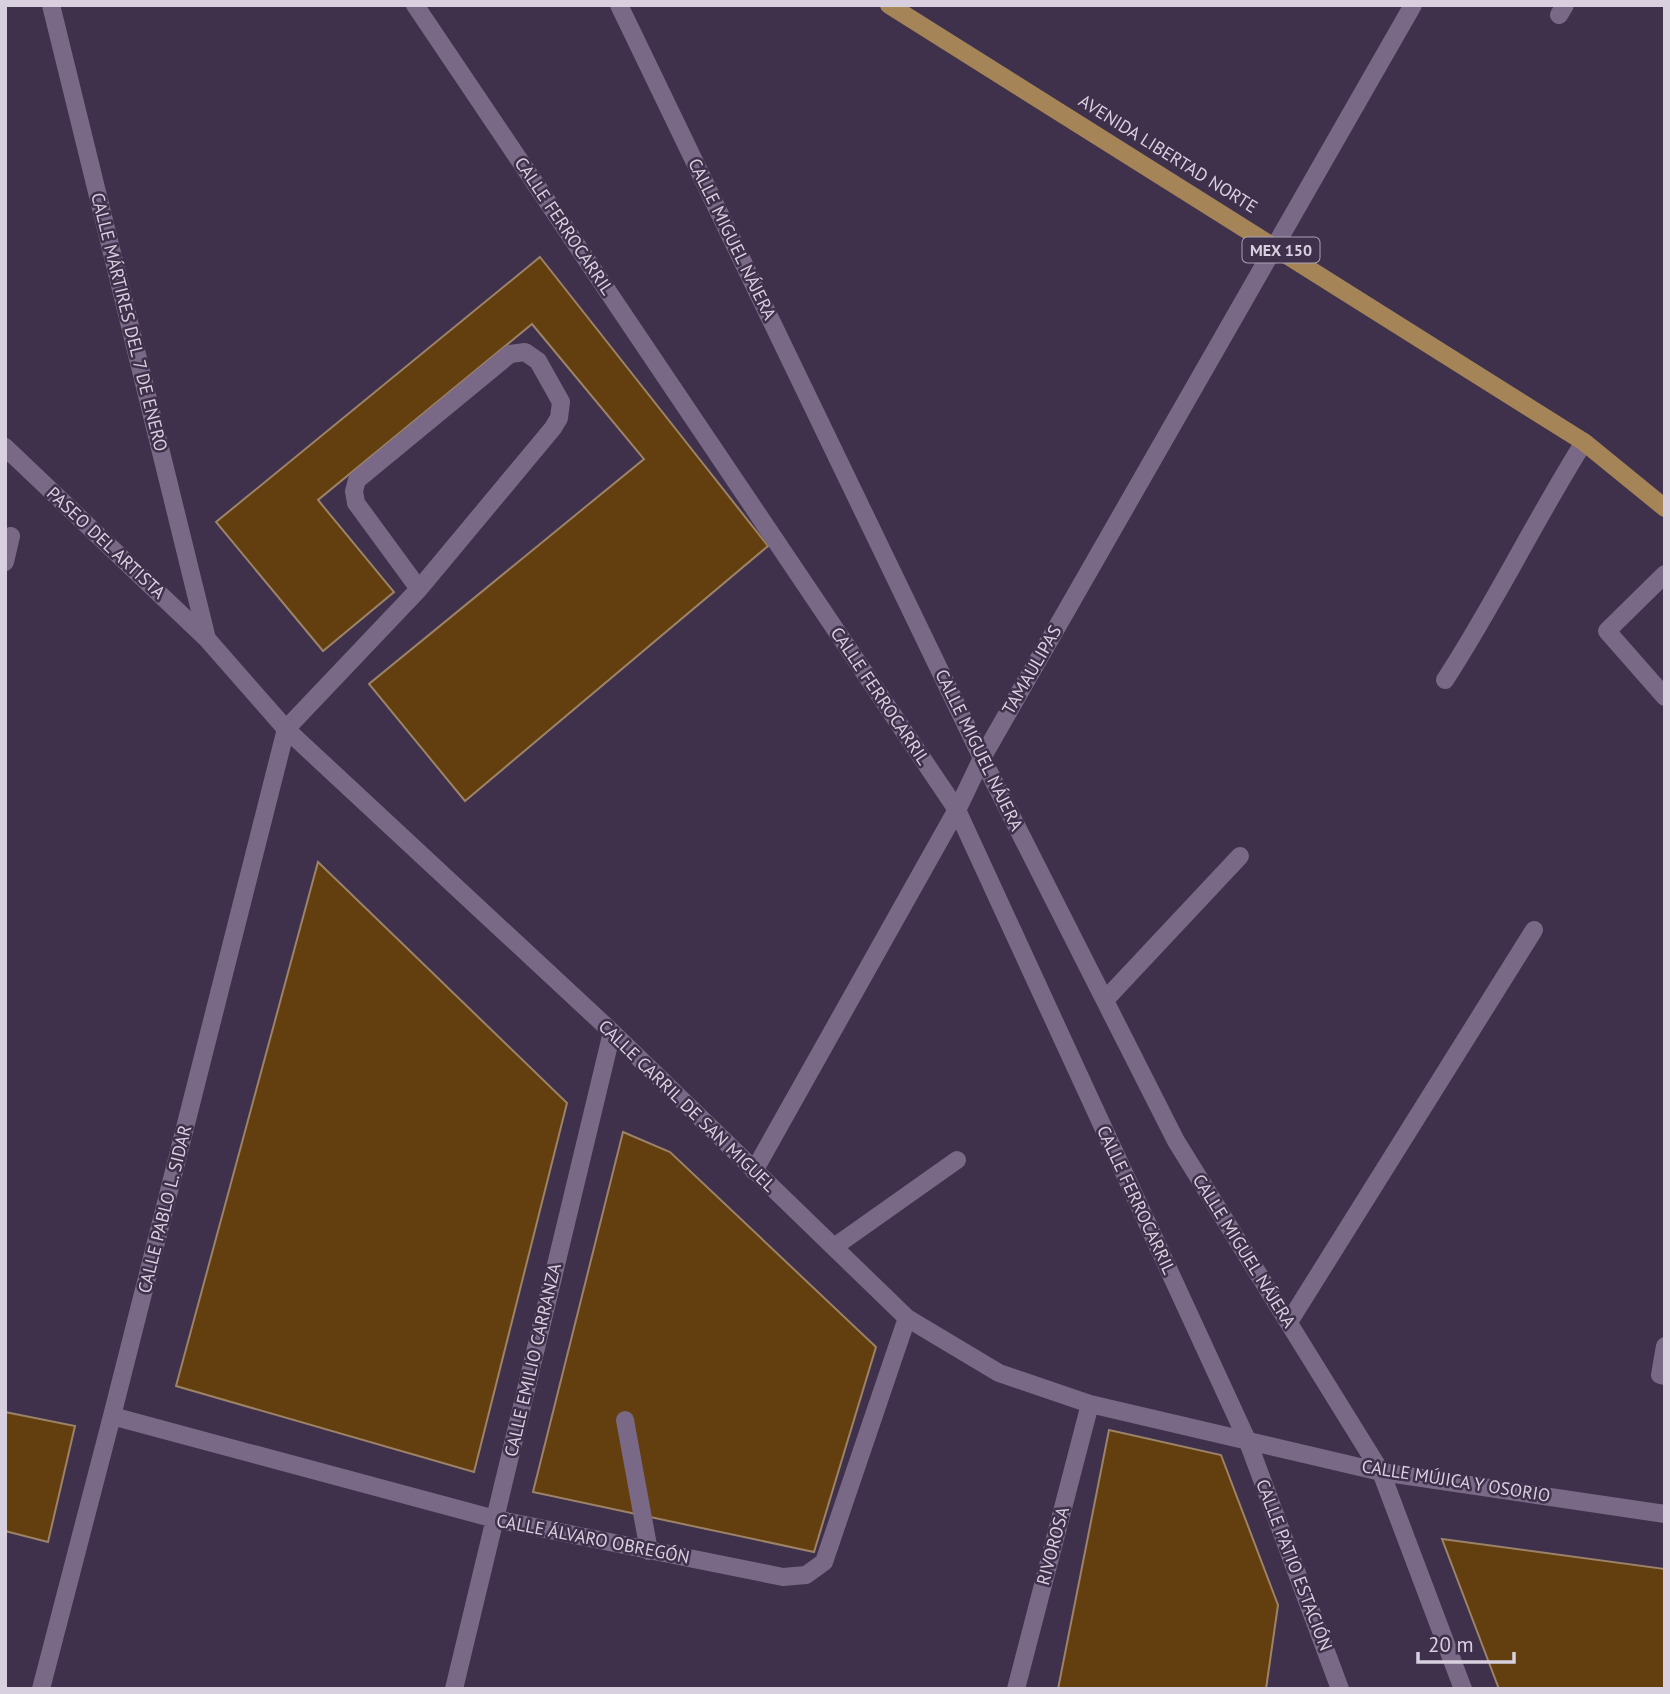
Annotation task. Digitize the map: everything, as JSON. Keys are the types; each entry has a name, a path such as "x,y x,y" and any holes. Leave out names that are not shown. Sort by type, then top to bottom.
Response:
{"main road":[{"name":"AVENIDA LIBERTAD NORTE","path":"889,5 1584,442 1665,508"}],"street":[{"name":"CALLE MÁRTIRES DEL 7 DE ENERO","path":"51,5 207,639"},
{"name":"CALLE FERROCARRIL","path":"415,5 957,810 1248,1442"},
{"name":"CALLE MIGUEL NÁJERA","path":"620,5 982,758 1176,1141 1381,1472"},
{"name":"TAMAULIPAS","path":"754,1171 957,810 982,758 1413,5"},
{"path":"286,729 419,589 559,418 561,402 538,361 525,352 510,354 357,480 356,503 419,589"},
{"path":"1445,680 1481,625 1551,495 1584,442"},
{"name":"PASEO DEL ARTISTA","path":"5,447 207,639"},
{"path":"5,562 11,536"},
{"path":"1665,574 1607,631 1665,697"},
{"name":"CALLE CARRIL DE SAN MIGUEL","path":"207,639 286,729 612,1032 907,1318 999,1373 1090,1404 1248,1442"},
{"name":"CALLE PABLO L. SIDAR","path":"41,1689 286,729"},
{"path":"1105,1000 1240,856"},
{"path":"1289,1322 1534,930"},
{"name":"CALLE EMILIO CARRANZA","path":"454,1689 612,1032"},
{"path":"834,1247 957,1160"},
{"name":"CALLE ÁLVARO OBREGÓN","path":"112,1416 495,1519 783,1577 806,1575 824,1562 907,1318"},
{"path":"1665,1346 1660,1375 1665,1376"},
{"name":"RIVOROSA","path":"1016,1689 1090,1404"},
{"path":"625,1420 649,1550"},
{"name":"CALLE MÚJICA Y OSORIO","path":"1248,1442 1381,1472 1665,1512"},
{"name":"CALLE PATIO ESTACIÓN","path":"1248,1442 1340,1689"},
{"path":"1381,1472 1463,1689"}],"building":[{"path":"540,257 768,546 465,801 369,684 644,459 532,324 318,500 394,592 323,651 216,522"},
{"path":"318,862 567,1103 474,1472 176,1386"},
{"path":"623,1132 670,1152 876,1347 814,1552 533,1492"},
{"path":"5,1412 75,1426 48,1542 5,1531"},
{"path":"1109,1430 1221,1455 1278,1605 1266,1689 1058,1689"},
{"path":"1442,1539 1665,1569 1665,1689 1499,1689"}]}
